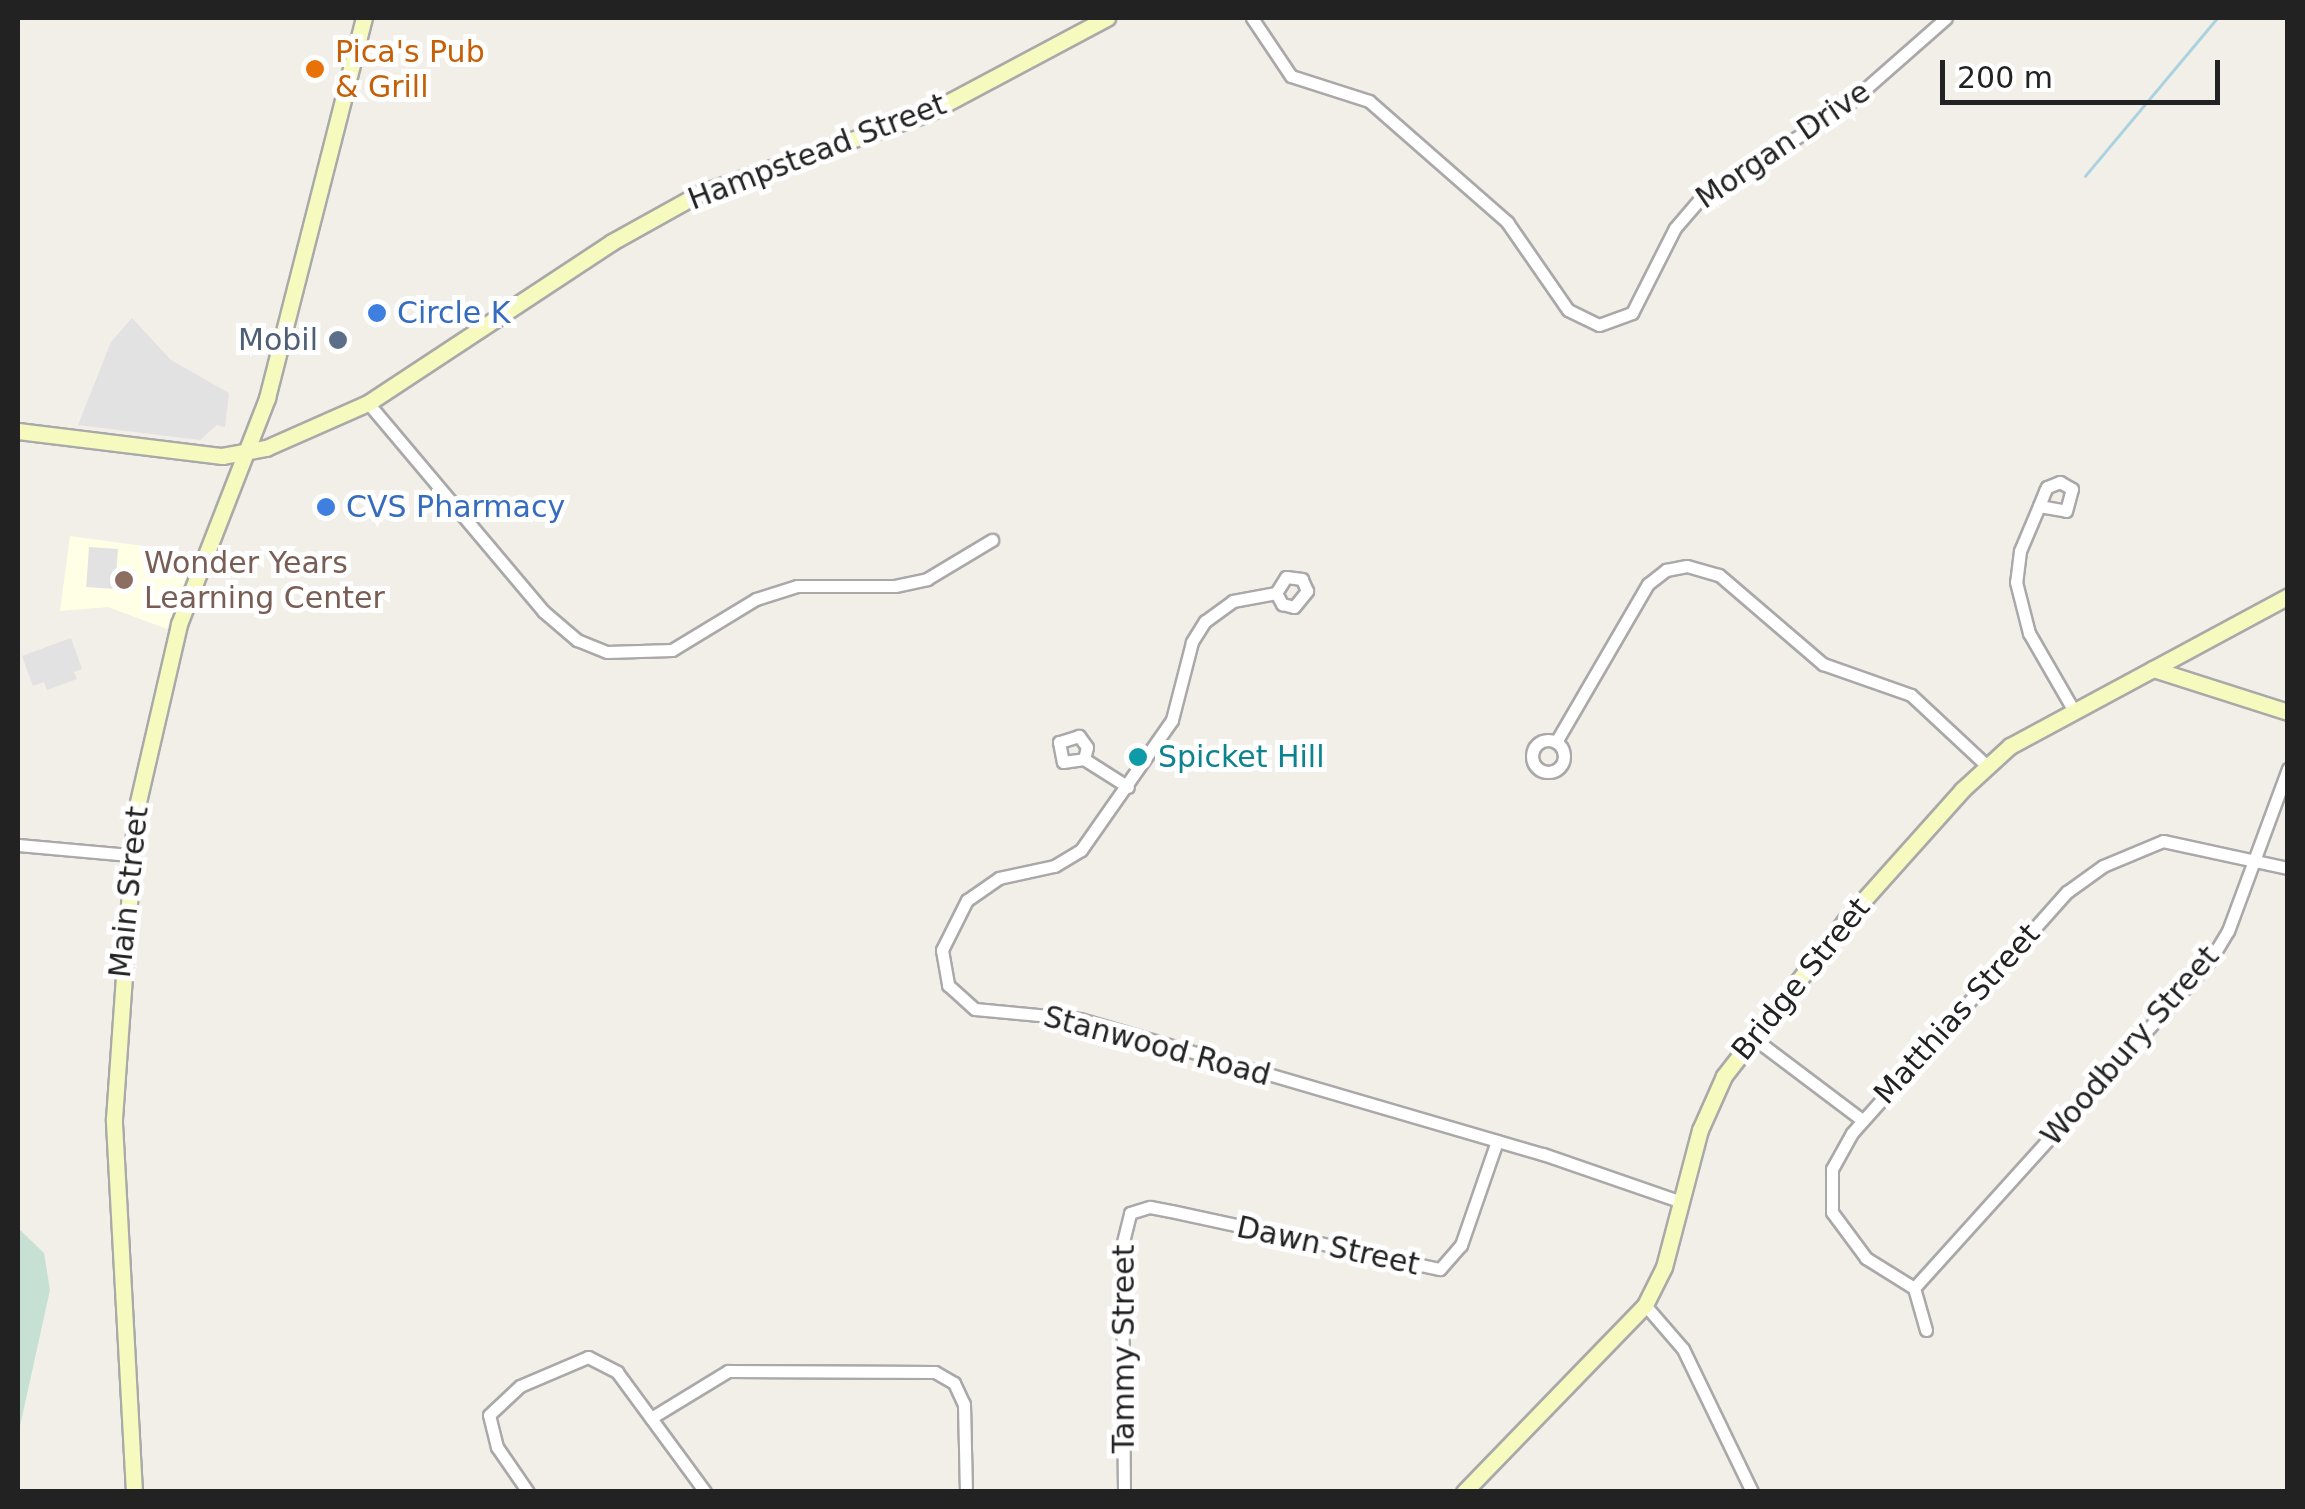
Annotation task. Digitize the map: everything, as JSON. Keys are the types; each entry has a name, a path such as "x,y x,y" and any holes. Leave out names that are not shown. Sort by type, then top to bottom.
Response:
{"main road":[{"name":"Main Street","path":"134,1492 114,1164 130,856 161,686 260,417 290,317 362,18"},
{"name":"Hampstead Street","path":"242,458 383,394 659,214 720,184 928,112 1107,18"},
{"path":"260,417 286,440"},
{"path":"18,431 242,458"},
{"name":"Bridge Street","path":"1464,1492 1645,1306 1664,1267 1707,1110 1752,1037 1844,921 1986,766 2074,711 2288,596"},
{"path":"2153,669 2288,712"}],"street":[{"name":"Morgan Drive","path":"1252,18 1291,76 1369,101 1508,222 1574,314 1599,325 1632,313 1675,228 1705,193 1839,112 1946,18"},
{"path":"368,402 543,612 576,640 607,652 672,650 756,599 797,586 895,586 927,579 992,540"},
{"path":"2039,506 2020,551 2016,592 2028,633 2074,711"},
{"path":"1556,742 1648,584 1666,570 1687,566 1719,575 1823,664 1911,696 1986,766"},
{"name":"Stanwood Road","path":"1276,593 1233,602 1206,621 1188,653 1172,720 1128,787 1072,857 998,878 967,900 942,950 944,974 955,995 988,1012 1080,1020 1497,1141 1680,1202"},
{"path":"1084,759 1128,787"},
{"name":"Woodbury Street","path":"1914,1288 2211,959 2256,857 2288,768"},
{"name":"Matthias Street","path":"1914,1288 1866,1258 1832,1212 1832,1169 1862,1120 2084,878 2163,841 2256,857 2288,868"},
{"path":"18,845 130,856"},
{"path":"1752,1037 1862,1120"},
{"name":"Dawn Street","path":"1136,1210 1172,1211 1440,1269 1461,1245 1497,1141"},
{"name":"Tammy Street","path":"1124,1492 1122,1246 1125,1223 1136,1210"},
{"path":"1914,1288 1926,1330"},
{"path":"1645,1306 1683,1348 1752,1492"},
{"path":"528,1492 489,1426 494,1406 520,1386 569,1361 596,1358 610,1364 705,1492"},
{"path":"650,1418 728,1370 936,1372 954,1384 964,1404 966,1492"}],"shaded area":[{"path":"132,318 171,360 229,393 225,427 217,425 200,440 78,425 111,342"},
{"name":"Wonder Years Learning Center","path":"70,536 195,553 167,629 108,607 60,611"},
{"path":"89,547 118,549 115,589 86,587"},
{"path":"71,638 82,669 74,672 77,679 47,690 44,682 33,686 22,656"},
{"path":"18,1228 44,1253 50,1290 18,1435"}],"waterway":[{"path":"2085,176 2217,18"}],"place":[{"name":"Pica's Pub & Grill","path":"315,69"},
{"name":"Circle K","path":"377,313"},
{"name":"Mobil","path":"338,340"},
{"name":"CVS Pharmacy","path":"326,507"},
{"name":"Wonder Years Learning Center","path":"124,580"},
{"name":"Spicket Hill","path":"1138,757"}]}
